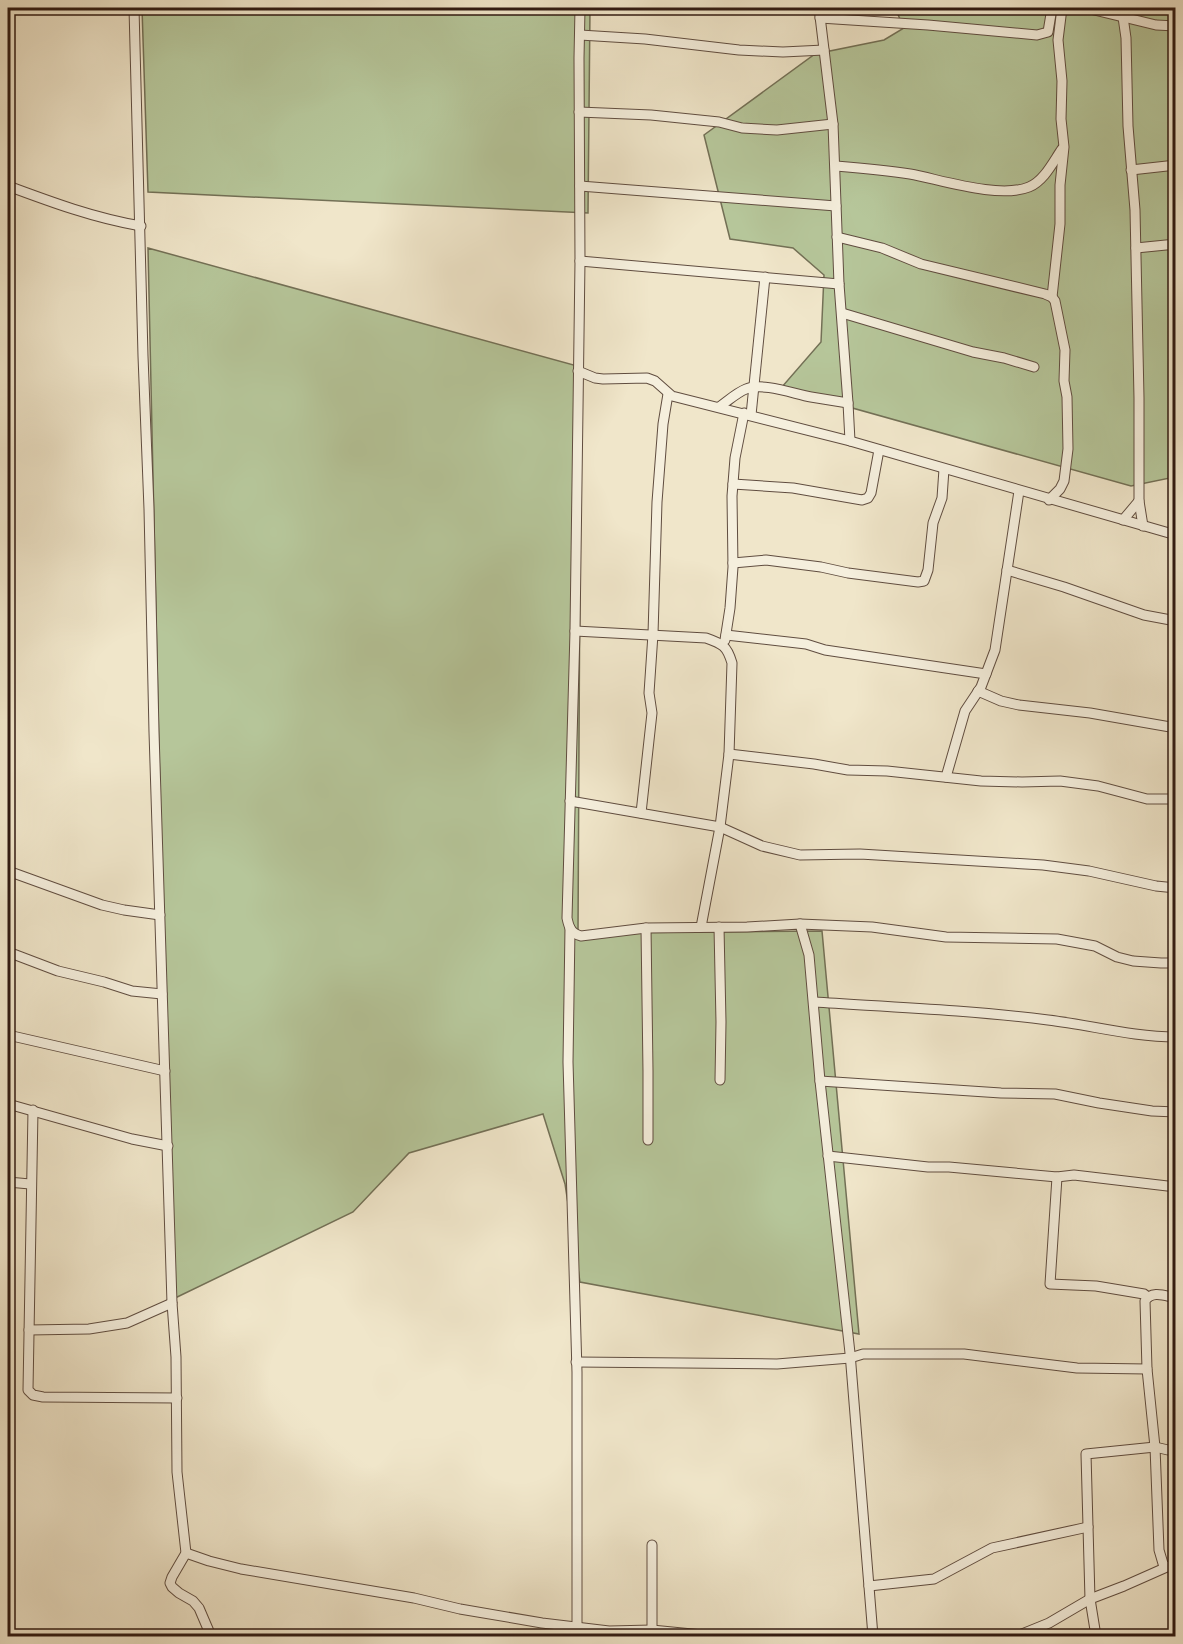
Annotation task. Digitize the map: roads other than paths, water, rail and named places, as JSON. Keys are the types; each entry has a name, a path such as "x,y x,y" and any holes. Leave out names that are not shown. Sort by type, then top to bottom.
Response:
{"street":[{"path":"134,8 162,994 177,1398 177,1472 186,1553 170,1583 199,1608 211,1636"},
{"path":"580,8 580,261 575,631 567,918 570,928 574,934 581,936 646,928 800,924 872,927 946,936 1057,939 1095,946 1133,961 1176,963"},
{"path":"850,441 839,284 836,166 820,13 1036,35 1048,32 1052,8"},
{"path":"1049,500 1064,482 1068,449 1067,397 1064,381 1065,350 1052,297 1060,224 1060,185 1064,147 1058,40 1062,8"},
{"path":"1086,8 1156,24 1176,26"},
{"path":"1115,8 1123,17 1126,38 1128,126 1135,210 1139,501 1143,526"},
{"path":"580,34 738,50 824,51"},
{"path":"579,112 651,114 719,122 742,128 777,130 833,124"},
{"path":"836,166 875,169 978,188 1018,191 1032,186 1042,178 1064,147"},
{"path":"1131,170 1176,165"},
{"path":"8,186 64,207 115,222 141,226"},
{"path":"580,186 836,206"},
{"path":"837,237 882,248 921,264 1052,297"},
{"path":"1136,248 1176,244"},
{"path":"580,261 839,284"},
{"path":"724,646 730,608 733,563 735,458 754,387 765,277"},
{"path":"842,313 1034,367"},
{"path":"578,371 603,379 647,378 655,381 672,396 850,441 1176,535"},
{"path":"719,407 737,394 754,387 848,403"},
{"path":"641,813 652,713 649,693 657,502 663,424 668,394"},
{"path":"733,483 793,488 862,500 868,498 871,493 879,450"},
{"path":"733,563 766,560 848,573 924,581 928,570 933,524 942,498 944,469"},
{"path":"946,777 965,711 986,674 997,642 1018,491"},
{"path":"1122,520 1139,501"},
{"path":"1007,570 1131,611 1176,621"},
{"path":"575,631 706,638 724,646 728,651 732,663 729,754 720,827 701,927"},
{"path":"726,634 806,644 825,650 986,674"},
{"path":"978,691 1001,701 1019,705 1069,710 1176,728"},
{"path":"729,754 848,770 887,771 1012,782 1060,782 1098,786 1147,799 1176,799"},
{"path":"570,801 720,827 762,846 800,855 871,855 1043,865 1089,871 1156,886 1176,888"},
{"path":"8,871 102,905 160,915"},
{"path":"800,924 809,955 814,1002 820,1081 850,1358 873,1636"},
{"path":"719,927 720,1080"},
{"path":"570,928 568,1062 576,1362 577,1627"},
{"path":"646,928 648,1140"},
{"path":"8,952 58,971 132,991 162,994"},
{"path":"814,1002 990,1014 1049,1020 1154,1037 1176,1037"},
{"path":"8,1035 165,1071"},
{"path":"820,1081 1001,1093 1055,1094 1152,1111 1176,1112"},
{"path":"8,1104 132,1139 168,1146"},
{"path":"33,1110 28,1390 33,1395 42,1397 177,1398"},
{"path":"828,1156 928,1167 1057,1177 1074,1175 1176,1187"},
{"path":"1057,1177 1050,1284 1096,1286 1144,1294 1148,1297"},
{"path":"8,1182 30,1184"},
{"path":"1164,1567 1159,1550 1145,1301 1153,1294 1176,1298"},
{"path":"29,1330 89,1329 127,1323 172,1303"},
{"path":"576,1362 777,1364 850,1358 863,1354 964,1354 1077,1368 1148,1369"},
{"path":"1096,1636 1090,1599 1086,1454 1155,1447 1176,1449"},
{"path":"869,1586 934,1579 992,1548 1088,1527"},
{"path":"652,1545 652,1633"},
{"path":"186,1553 241,1569 414,1598 460,1610 609,1631 712,1636"},
{"path":"1017,1636 1049,1623 1090,1599 1176,1563"}]}
